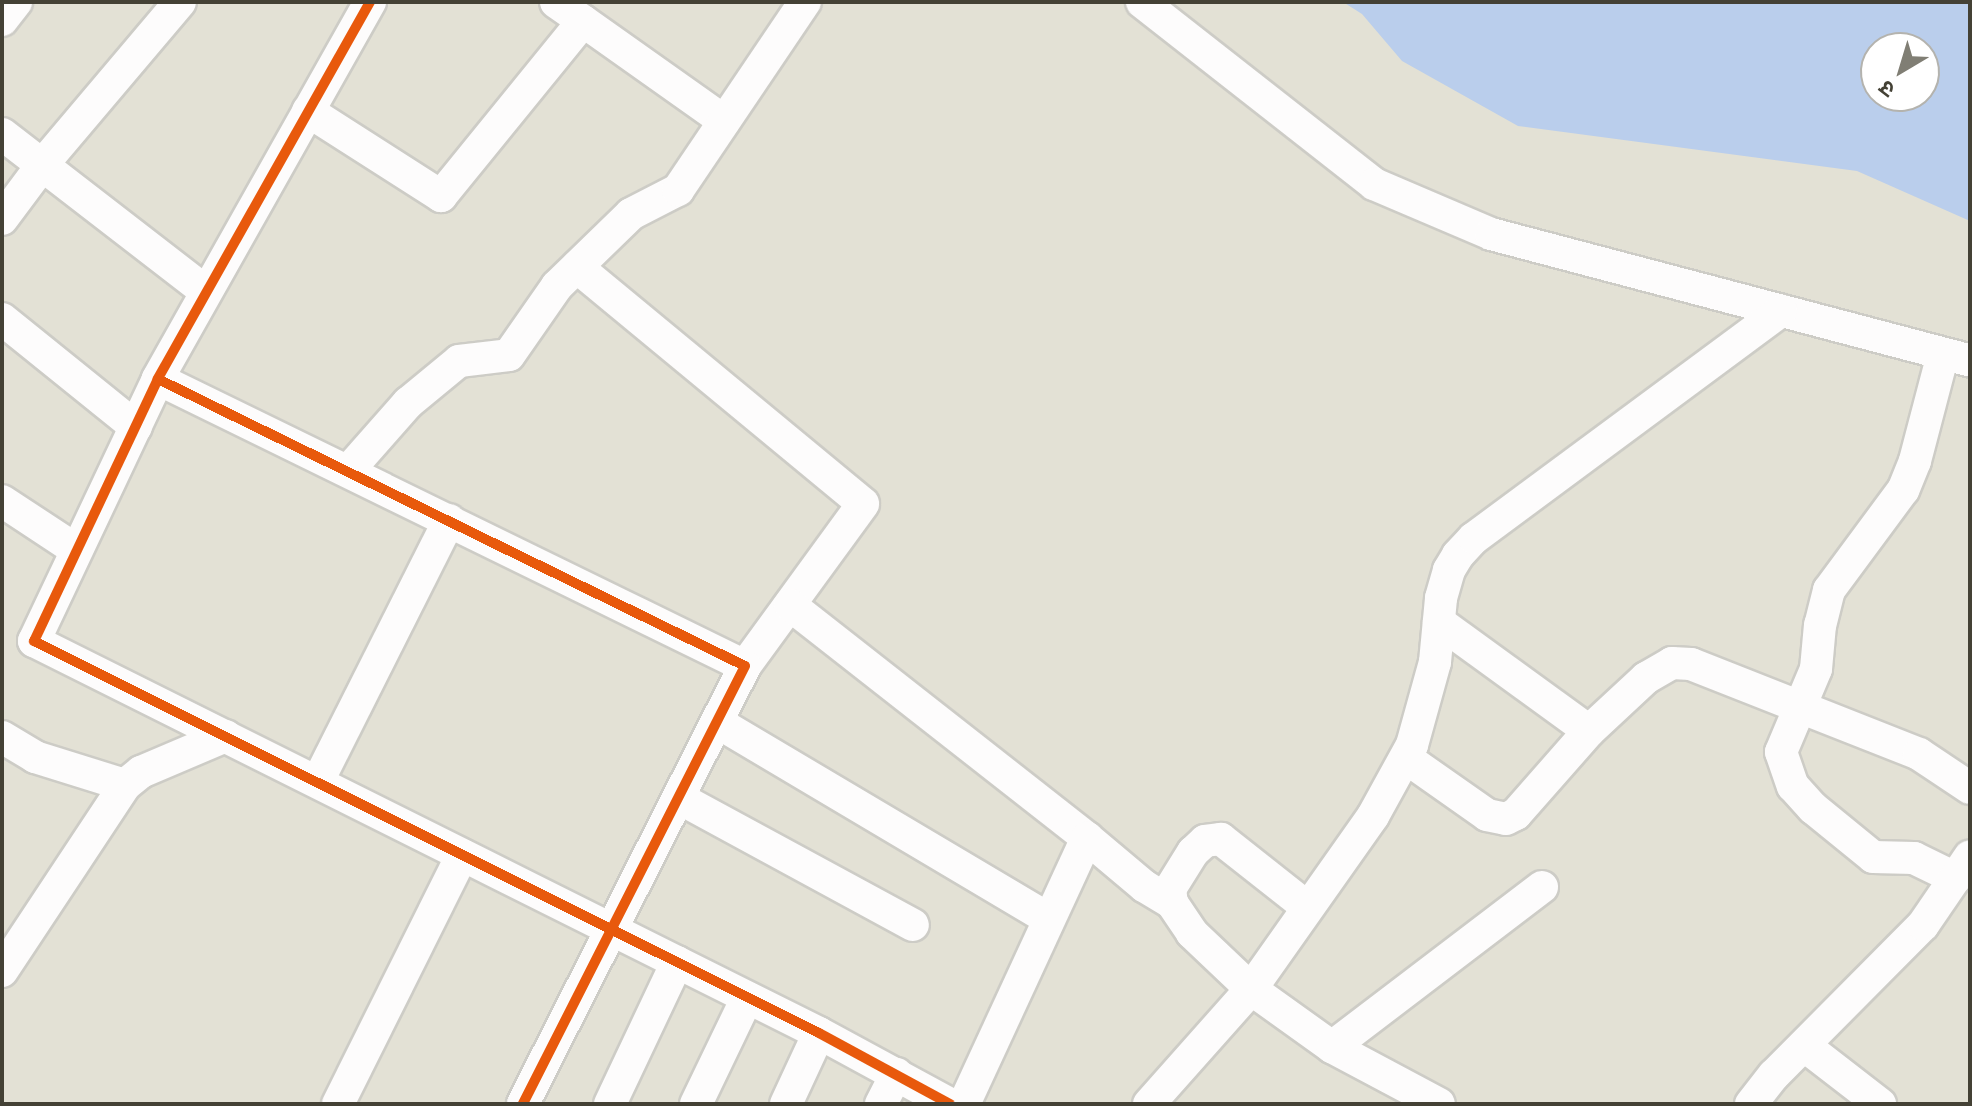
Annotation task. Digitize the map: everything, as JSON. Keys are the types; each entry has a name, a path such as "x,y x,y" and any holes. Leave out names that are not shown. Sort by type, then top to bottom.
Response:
{"street":[{"path":"2,20 16,2"},
{"path":"2,219 43,164 180,2"},
{"path":"370,2 158,379 34,641 819,1033 950,1104"},
{"path":"556,2 724,121"},
{"path":"348,471 408,403 459,361 509,355 557,286 631,214 678,190 805,2"},
{"path":"1142,2 1374,184 1491,234 1957,358 1903,490 1829,590 1820,625 1816,669 1781,752 1793,786 1813,808 1873,857 1914,858 1962,867 1923,925 1774,1075 1751,1104"},
{"path":"308,111 441,196 583,21"},
{"path":"2,134 205,291"},
{"path":"523,1104 745,666 863,504 577,267"},
{"path":"1149,1104 1251,989 1373,816 1406,758 1435,662 1439,622 1453,563 1474,538 1781,311"},
{"path":"2,319 136,427"},
{"path":"158,379 745,666"},
{"path":"2,501 75,549"},
{"path":"318,781 449,520"},
{"path":"790,605 1144,886 1172,903 1192,933 1251,989 1332,1047 1439,1104"},
{"path":"1439,622 1589,731"},
{"path":"1406,758 1487,815 1506,819 1516,814 1589,731 1646,678 1672,663 1691,664 1919,754 1970,788"},
{"path":"717,722 1049,919"},
{"path":"2,971 125,785 141,772 226,736"},
{"path":"2,737 57,766 125,785"},
{"path":"679,798 913,925"},
{"path":"964,1104 1087,838"},
{"path":"1172,903 1170,889 1179,870 1193,852 1212,838 1227,842 1307,907"},
{"path":"338,1104 462,855"},
{"path":"1332,1047 1542,887"},
{"path":"610,1104 677,962"},
{"path":"696,1104 747,998"},
{"path":"786,1104 819,1033"},
{"path":"1805,1046 1880,1104"},
{"path":"881,1104 896,1074"}],"shaded area":[{"path":"2,2 1970,2 1970,1104 2,1104"}],"water":[{"path":"1343,2 1970,2 1970,221 1857,171 1518,126 1402,61 1362,14"}],"cycle path":[{"path":"370,2 158,379 34,641 819,1033 950,1104"},
{"path":"158,379 745,666 523,1104"}]}
